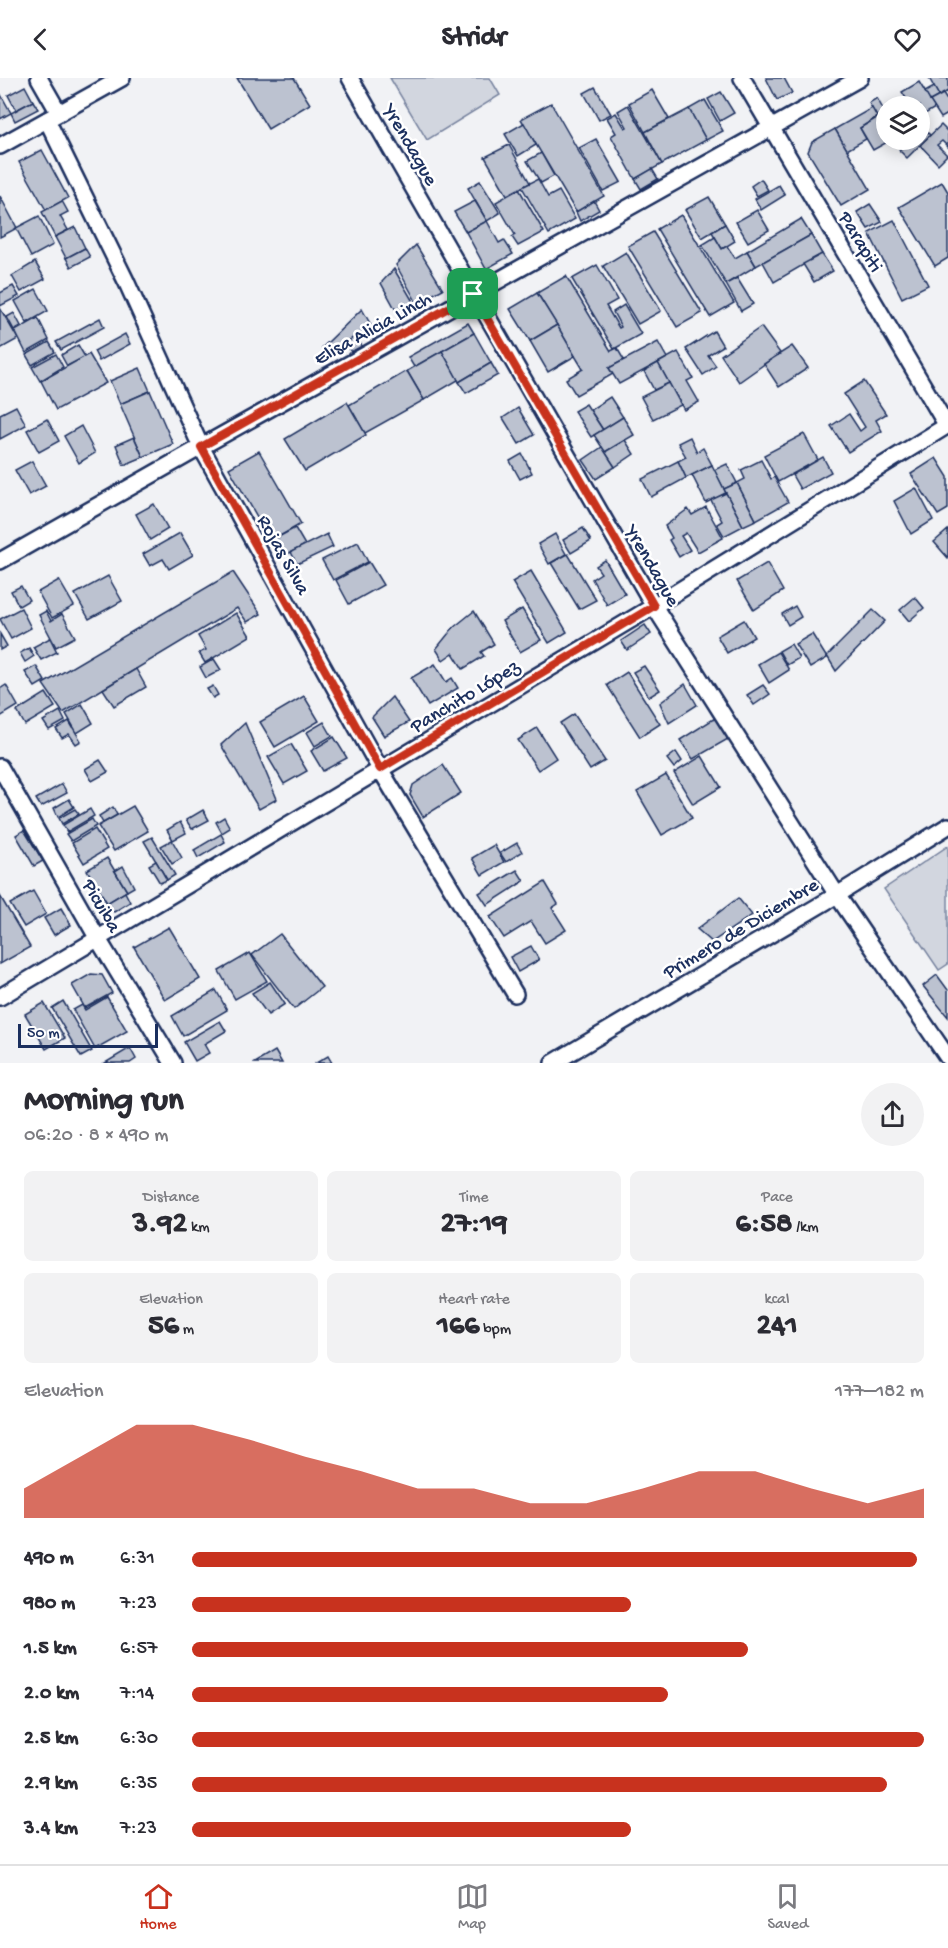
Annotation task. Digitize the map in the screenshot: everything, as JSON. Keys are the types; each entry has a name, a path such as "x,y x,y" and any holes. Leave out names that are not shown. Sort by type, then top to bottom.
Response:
{"street":[{"name":"Rojas Silva","path":"39,78 53,116 201,447 380,769 515,994"},
{"path":"0,146 122,78"},
{"name":"Yrendague","path":"350,78 654,606 837,895 948,1058"},
{"name":"Parapiti","path":"742,78 948,426"},
{"name":"Elisa Alicia Linch","path":"0,561 860,78"},
{"name":"Panchito López","path":"0,997 654,606 948,426"},
{"name":"Picuiba","path":"0,767 98,939 173,1063"},
{"name":"Primero de Diciembre","path":"552,1063 837,895 948,826"}],"shaded area":[{"path":"390,78 490,78 500,95 427,140"},
{"path":"948,846 948,964 939,970 884,889"}],"building":[{"path":"237,78 294,78 310,104 268,129"},
{"path":"766,78 784,78 792,93 777,100"},
{"path":"929,78 948,78 948,91 939,96"},
{"path":"919,82 928,96 905,96 902,92"},
{"path":"25,86 33,101 16,110 8,95"},
{"path":"595,87 611,114 599,120 584,93"},
{"path":"934,87 939,96 930,101 930,96 925,92"},
{"path":"652,90 669,119 645,132 629,103"},
{"path":"721,92 734,113 720,121 708,99"},
{"path":"0,93 11,113 0,119"},
{"path":"943,94 948,102 948,114 941,118 930,101"},
{"path":"876,99 876,115 869,103"},
{"path":"705,100 723,131 706,140 689,109"},
{"path":"930,100 935,108 930,111"},
{"path":"33,101 38,109 15,121 11,113"},
{"path":"551,103 604,196 576,212 521,119"},
{"path":"628,105 662,164 635,179 611,136 616,133 607,118 616,113 625,128 627,127 618,111"},
{"path":"872,108 876,115 876,118 860,128 866,139 847,150 835,129"},
{"path":"689,109 706,140 662,164 645,132"},
{"path":"876,118 876,148 873,150 860,128"},
{"path":"524,123 536,145 518,156 505,134"},
{"path":"941,125 948,132 948,147 942,141 937,145 947,155 938,164 925,150 930,150 930,135"},
{"path":"835,129 870,189 841,206 808,152 812,142"},
{"path":"596,139 621,182 603,191 579,148"},
{"path":"509,145 530,183 507,195 485,157"},
{"path":"42,150 68,198 46,210 19,162"},
{"path":"899,150 915,150 907,158"},
{"path":"541,153 554,176 541,183 527,161"},
{"path":"652,169 658,179 641,189 635,179"},
{"path":"538,179 548,197 559,191 575,219 549,234 522,187"},
{"path":"761,179 768,190 757,196 751,186"},
{"path":"480,181 500,213 487,221 468,188"},
{"path":"942,182 948,192 948,258 935,266 899,207"},
{"path":"779,185 785,195 761,210 755,199"},
{"path":"519,189 544,232 518,246 512,237 515,235 496,202"},
{"path":"0,196 17,228 0,237"},
{"path":"709,197 725,224 702,238 685,210"},
{"path":"62,201 68,212 60,216 68,230 55,237 42,212"},
{"path":"475,201 487,221 466,232 454,212"},
{"path":"594,201 599,210 580,221 576,212"},
{"path":"870,204 882,222 868,229 857,212"},
{"path":"757,210 769,230 748,242 736,222"},
{"path":"681,215 734,303 710,317 657,229"},
{"path":"39,216 53,245 31,257 16,228"},
{"path":"801,219 811,235 756,266 747,251"},
{"path":"894,220 928,285 902,298 869,233"},
{"path":"487,221 499,243 504,240 513,254 486,269 466,232"},
{"path":"725,224 735,241 722,249 712,232"},
{"path":"75,227 85,248 66,258 55,237"},
{"path":"653,232 702,313 677,327 628,246"},
{"path":"811,235 822,254 774,282 763,262"},
{"path":"715,237 722,249 727,246 735,258 747,251 756,266 726,284 702,245"},
{"path":"416,245 443,289 417,303 396,265"},
{"path":"85,248 90,257 71,267 66,258"},
{"path":"626,252 661,311 638,324 603,266"},
{"path":"822,254 833,271 814,282 803,264"},
{"path":"35,262 45,279 21,292 12,276"},
{"path":"597,265 617,300 606,306 619,328 621,327 613,312 624,305 641,334 614,349 572,279"},
{"path":"394,269 415,305 398,314 381,283"},
{"path":"566,276 611,351 617,348 624,360 609,368 613,374 576,395 566,379 583,369 537,293"},
{"path":"737,278 753,304 741,311 726,284"},
{"path":"13,286 19,296 0,306 0,293"},
{"path":"36,289 48,311 27,323 15,301"},
{"path":"537,293 557,325 530,341 510,309"},
{"path":"0,308 18,339 0,349"},
{"path":"362,309 372,327 326,355 322,348"},
{"path":"14,313 21,326 14,330 7,317"},
{"path":"38,318 49,340 26,353 15,331"},
{"path":"100,318 104,327 61,350 56,342"},
{"path":"468,323 474,333 414,367 408,357"},
{"path":"557,325 575,356 548,372 530,341"},
{"path":"761,327 780,353 739,382 721,355"},
{"path":"714,331 723,346 708,355 716,366 703,375 686,349"},
{"path":"474,333 491,363 459,382 442,351"},
{"path":"125,334 130,344 99,361 94,351"},
{"path":"356,336 362,346 351,352 345,343"},
{"path":"49,342 55,352 32,365 26,355"},
{"path":"658,342 667,358 619,384 609,368"},
{"path":"78,345 85,357 67,366 61,355"},
{"path":"792,346 808,368 779,387 764,364"},
{"path":"442,351 458,380 424,400 407,371"},
{"path":"678,352 693,378 687,381 699,402 684,410 658,363"},
{"path":"56,354 63,367 40,381 32,367"},
{"path":"89,354 106,383 56,410 41,381"},
{"path":"491,363 498,375 466,393 459,382"},
{"path":"658,363 669,383 654,390 644,371"},
{"path":"140,368 150,391 120,404 110,381"},
{"path":"407,371 424,400 365,433 349,405"},
{"path":"864,381 886,414 876,420 882,431 848,452 831,426 849,414 860,431 865,427 844,394"},
{"path":"669,383 681,405 653,419 641,397"},
{"path":"150,391 173,444 143,457 120,404"},
{"path":"610,397 623,417 603,430 590,410"},
{"path":"347,402 366,435 305,471 285,439"},
{"path":"586,404 603,430 591,437 574,411"},
{"path":"16,406 26,425 0,439 0,414"},
{"path":"518,408 534,435 519,444 503,418"},
{"path":"623,417 634,435 605,452 594,435"},
{"path":"47,419 59,441 39,452 27,430"},
{"path":"81,426 95,453 79,463 64,436"},
{"path":"804,434 818,460 778,482 764,455"},
{"path":"134,437 143,457 124,465 116,445"},
{"path":"690,437 697,452 703,448 712,465 686,478 678,461 686,457 678,443"},
{"path":"625,440 634,454 615,467 605,452"},
{"path":"602,447 615,467 596,479 583,460"},
{"path":"259,451 301,524 271,541 229,468"},
{"path":"522,454 532,473 520,479 510,461"},
{"path":"823,457 831,472 800,489 792,475"},
{"path":"936,458 948,477 948,509 938,515 911,474"},
{"path":"761,460 771,479 774,477 788,502 756,520 737,483 745,479 741,470"},
{"path":"32,461 46,486 29,495 15,470"},
{"path":"678,461 686,478 651,497 642,479"},
{"path":"727,464 737,483 724,489 714,470"},
{"path":"712,465 726,493 706,503 692,475"},
{"path":"737,483 756,520 743,526 724,489"},
{"path":"916,488 933,520 911,534 894,501"},
{"path":"726,493 743,526 724,536 717,524 722,521 711,500"},
{"path":"154,504 168,529 150,540 136,514"},
{"path":"706,507 723,538 698,552 686,533 681,536 690,550 679,557 669,540 672,538 665,526 688,509 692,515"},
{"path":"295,528 305,545 280,558 271,541"},
{"path":"583,528 591,541 571,553 563,540"},
{"path":"948,530 948,558 934,542"},
{"path":"180,533 193,555 169,569 163,559 150,566 143,554"},
{"path":"327,534 333,547 297,564 291,552"},
{"path":"555,534 566,554 549,564 538,544"},
{"path":"358,542 368,562 333,580 322,560"},
{"path":"568,554 596,600 579,609 551,563"},
{"path":"605,560 625,594 607,605 592,579 601,573 596,566"},
{"path":"369,562 383,585 349,604 336,580"},
{"path":"767,563 783,591 754,610 737,581"},
{"path":"531,571 567,632 549,643 512,582"},
{"path":"233,572 261,614 247,622 237,608 63,713 43,684"},
{"path":"108,576 122,601 89,619 75,594"},
{"path":"59,580 74,606 52,618 38,592"},
{"path":"21,586 29,600 19,606 11,591"},
{"path":"915,597 924,608 909,621 900,610"},
{"path":"795,606 801,617 788,625 782,614"},
{"path":"21,608 31,628 11,639 0,619"},
{"path":"522,609 541,640 520,652 502,621"},
{"path":"873,610 885,621 836,671 827,656"},
{"path":"46,611 51,621 62,614 75,637 56,647 39,615"},
{"path":"474,611 494,644 481,652 484,656 463,669 453,653 443,660 436,649 453,628"},
{"path":"236,613 250,636 205,663 199,653 206,650 198,636"},
{"path":"744,620 754,637 727,653 717,636"},
{"path":"645,625 651,634 627,650 621,641"},
{"path":"0,634 7,646 0,650"},
{"path":"812,634 827,658 810,668 795,644"},
{"path":"50,638 57,652 41,660 33,647"},
{"path":"791,644 799,658 787,665 779,651"},
{"path":"29,648 34,656 25,662 20,653"},
{"path":"778,652 789,670 769,683 758,664"},
{"path":"214,659 221,670 206,678 200,667"},
{"path":"435,664 446,682 452,678 458,688 428,706 411,678"},
{"path":"36,666 45,681 35,687 25,672"},
{"path":"644,666 660,690 649,697 633,672"},
{"path":"136,669 146,687 114,706 103,689"},
{"path":"627,672 660,724 640,737 607,685"},
{"path":"685,684 697,705 669,723 660,703"},
{"path":"6,685 18,706 0,717 0,689"},
{"path":"763,685 770,694 754,705 747,695"},
{"path":"213,686 218,695 213,698 207,689"},
{"path":"46,693 55,707 25,725 17,711"},
{"path":"304,696 319,721 275,747 260,722"},
{"path":"392,697 409,722 384,736 372,717"},
{"path":"82,704 93,723 77,733 66,714"},
{"path":"60,711 65,721 49,730 43,721"},
{"path":"574,714 605,761 590,770 560,723"},
{"path":"715,718 728,739 693,759 680,740"},
{"path":"69,721 81,741 76,744 69,734 62,738 56,729"},
{"path":"324,722 332,736 315,746 307,732"},
{"path":"245,723 277,799 259,809 221,745"},
{"path":"537,728 556,758 538,770 518,740"},
{"path":"334,737 347,758 323,771 311,751"},
{"path":"291,744 307,771 284,784 268,757"},
{"path":"676,752 682,761 674,768 667,759"},
{"path":"702,756 721,787 693,804 674,773"},
{"path":"100,760 108,772 92,781 85,769"},
{"path":"443,765 461,793 423,817 410,795 413,785"},
{"path":"666,775 692,818 662,835 637,792"},
{"path":"62,784 67,793 41,807 36,799"},
{"path":"69,799 74,807 58,817 54,808"},
{"path":"133,806 148,831 114,851 98,826"},
{"path":"113,807 117,815 103,823 99,816"},
{"path":"75,809 79,814 62,824 59,818"},
{"path":"90,809 94,816 67,832 63,825"},
{"path":"203,810 209,820 192,829 186,820"},
{"path":"224,817 230,828 222,833 216,822"},
{"path":"92,819 96,826 71,841 66,834"},
{"path":"180,822 186,833 173,840 167,830"},
{"path":"95,829 107,849 84,863 72,843"},
{"path":"24,830 43,861 34,866 16,835"},
{"path":"221,834 225,842 198,858 194,850"},
{"path":"152,837 175,875 167,880 144,841"},
{"path":"172,840 182,858 172,864 161,846"},
{"path":"517,843 522,852 506,862 500,853"},
{"path":"494,845 504,862 482,875 472,858"},
{"path":"107,858 127,891 107,903 87,870"},
{"path":"156,861 167,880 160,883 149,865"},
{"path":"123,866 134,887 127,891 115,871"},
{"path":"517,870 524,881 487,905 479,893"},
{"path":"545,882 558,904 552,908 566,930 545,943 531,921 504,938 490,917"},
{"path":"33,891 46,914 24,927 10,904"},
{"path":"125,892 130,902 104,915 93,897 101,893 107,903"},
{"path":"0,896 30,947 0,964"},
{"path":"738,898 752,915 712,942 697,929"},
{"path":"61,908 71,925 54,935 44,918"},
{"path":"169,927 200,979 165,1000 134,947"},
{"path":"280,934 322,987 294,1009 252,955"},
{"path":"531,946 539,960 518,972 510,957"},
{"path":"250,953 267,981 235,999 219,971"},
{"path":"91,974 102,975 112,993 85,1008 72,985"},
{"path":"937,975 948,990 948,1017 923,986"},
{"path":"270,982 285,1004 268,1015 252,993"},
{"path":"216,990 227,1010 183,1036 172,1016"},
{"path":"107,997 127,1031 95,1049 73,1010 82,1005 85,1010"},
{"path":"63,1001 92,1051 81,1057 52,1008"},
{"path":"44,1003 65,1038 46,1049 25,1014"},
{"path":"220,1021 226,1031 204,1044 209,1053 195,1061 184,1042"},
{"path":"130,1048 136,1059 130,1063 105,1063"},
{"path":"275,1051 282,1063 255,1063"},
{"path":"328,1056 332,1063 316,1063"}],"route":[{"path":"473,294 654,606 380,769 201,447 473,294"}]}
